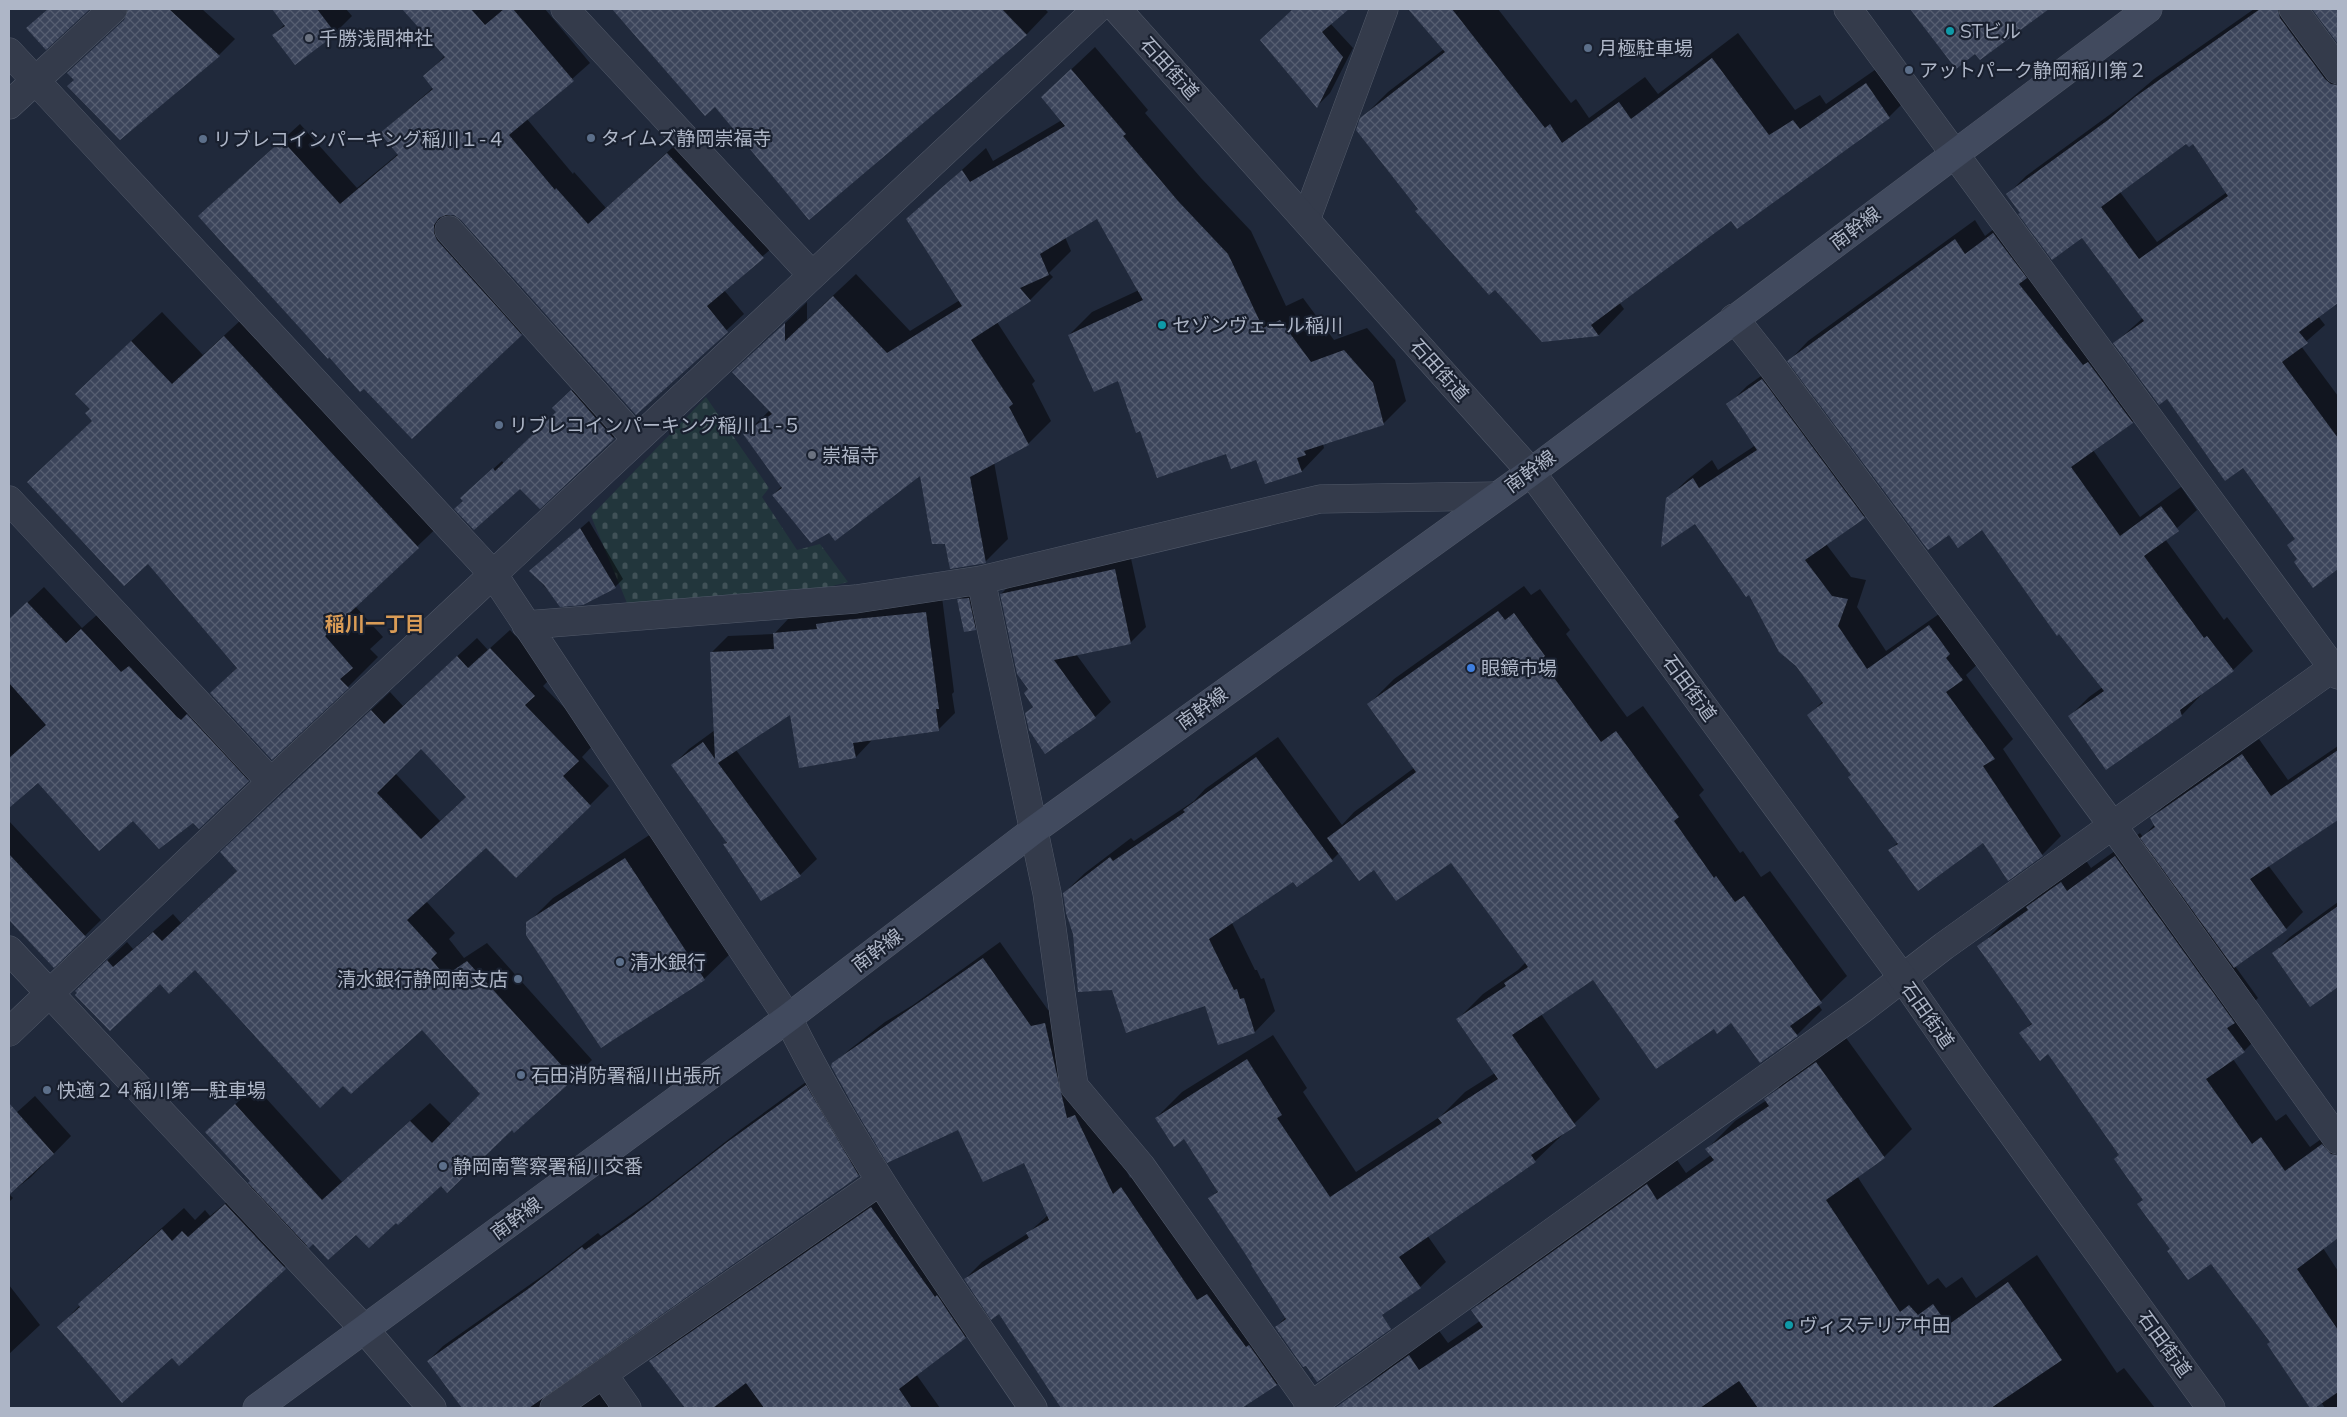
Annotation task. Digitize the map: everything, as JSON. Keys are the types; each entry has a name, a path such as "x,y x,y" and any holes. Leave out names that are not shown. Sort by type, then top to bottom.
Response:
{"main road":[{"name":"南幹線","path":"257,1408 788,1018 1034,830 1531,472 2148,9"}],"street":[{"path":"9,105 113,9"},
{"path":"565,9 811,274"},
{"path":"9,1032 271,782 811,274 1097,9"},
{"name":"石田街道","path":"1117,9 1531,472 1902,977 1970,1075 2211,1408"},
{"path":"1306,220 1384,9"},
{"path":"981,580 1047,893 1074,1086 1141,1166 1311,1407 1853,1016 1902,977 2336,669 1848,9"},
{"path":"2293,9 2338,70"},
{"path":"9,52 494,574 788,1018 813,1069 879,1182 1033,1408"},
{"path":"449,230 636,439"},
{"path":"1734,318 1768,361 2113,826 2338,1140"},
{"path":"526,625 856,598 981,580 1320,499 1496,496"},
{"path":"9,500 271,782"},
{"path":"9,950 365,1330 432,1408"},
{"path":"554,1408 879,1182"},
{"path":"603,1374 627,1408"}],"green space":[{"path":"706,397 769,488 762,497 797,550 820,544 848,582 821,589 627,603 591,516"}],"building":[{"path":"48,9 90,9 46,50 26,28"},
{"path":"128,9 169,9 220,56 120,140 67,86 74,80 67,73 124,20"},
{"path":"272,9 317,9 336,34 295,65 272,35 285,26"},
{"path":"402,9 471,9 485,25 504,9 513,9 574,81 509,135 555,190 556,188 588,224 667,153 764,258 707,306 728,332 636,415 461,220 454,215 446,215 439,218 434,225 434,233 437,240 522,335 412,439 364,389 360,392 329,357 328,359 198,216 282,140 340,204 398,155 380,133 433,89 423,76 445,57"},
{"path":"612,9 1002,9 1027,35 809,220 715,107 705,116"},
{"path":"1293,9 1349,9 1322,32 1343,57 1317,108 1260,40"},
{"path":"1408,9 1452,9 1545,128 1550,124 1562,143 1619,102 1631,119 1712,58 1769,135 1793,120 1800,129 1866,83 1890,118 1737,229 1731,221 1591,325 1599,336 1542,342 1495,290 1489,295 1415,211 1418,209 1356,130 1360,118 1445,52"},
{"path":"1910,9 2049,9 1980,60 1975,54 1956,69"},
{"path":"2260,9 2278,9 2280,18 2325,79 2331,84 2338,85 2338,303 2299,332 2308,343 2282,362 2338,438 2338,569 2313,588 2294,562 2297,559 2287,545 2295,539 2243,468 2225,481 2167,399 2159,405 2113,343 2144,321 2082,238 2052,260 2018,214 2020,213 2006,194 2108,120 2135,97","holes":["2186,144 2189,147 2193,144 2228,196 2139,259 2101,207"]},
{"path":"2312,9 2338,9 2338,44"},
{"path":"1071,69 1126,134 1123,136 1178,201 1228,254 1263,328 1280,320 1311,362 1344,350 1373,383 1384,425 1304,451 1306,455 1297,458 1302,472 1265,484 1256,460 1231,469 1226,454 1157,478 1140,431 1136,433 1118,381 1094,392 1068,335 1143,300 1097,219 1040,254 1049,275 1020,288 1031,301 971,340 1013,404 1009,407 1029,445 970,477 986,563 950,569 945,544 932,544 920,476 835,541 829,533 811,543 772,495 782,488 743,434 772,414 732,372 785,323 785,341 833,296 887,353 962,306 906,219 962,170 970,182 1065,126 1041,97"},
{"path":"1993,233 2027,278 2019,284 2083,365 2088,362 2133,423 2071,467 2120,536 2161,506 2179,531 2144,556 2204,638 2207,636 2234,671 2180,710 2182,716 2106,770 2068,716 2104,691 2059,634 2057,636 1982,530 1958,548 1949,535 1928,550 1787,361 1955,239 1965,254"},
{"path":"224,336 419,548 325,636 353,668 340,679 349,688 272,760 210,693 237,668 148,564 124,586 27,482 92,421 85,413 90,409 75,394 131,341 172,384"},
{"path":"1762,379 1865,518 1805,560 1832,596 1848,599 1838,626 1867,669 1929,625 1950,654 1946,658 1963,680 1946,692 1995,759 1983,766 2043,856 2008,881 1983,843 1918,891 1888,850 1898,844 1848,777 1851,775 1807,715 1823,703 1796,666 1779,652 1749,595 1746,597 1695,524 1661,547 1666,498 1693,478 1699,488 1757,450 1726,404"},
{"path":"571,390 614,439 540,509 520,489 474,530 454,509 463,501 460,498 493,468 495,471 556,412 552,408"},
{"path":"580,528 616,588 583,605 560,607 544,585 529,571"},
{"path":"1115,569 1131,644 1054,660 1096,718 1045,754 1029,730 1025,713 1033,707 1024,693 1028,689 1017,674 1000,594"},
{"path":"969,598 976,630 964,632 957,599"},
{"path":"27,602 66,643 81,629 121,672 129,666 177,717 181,720 187,714 249,781 199,829 193,823 159,849 133,821 99,851 38,783 9,808 9,758 46,725 9,683 9,619"},
{"path":"1498,611 1505,620 1514,613 1545,656 1541,660 1601,742 1616,731 1679,817 1674,821 1714,878 1716,876 1735,902 1744,896 1822,1003 1790,1026 1798,1036 1760,1063 1731,1023 1717,1034 1714,1029 1656,1069 1593,980 1512,1035 1576,1126 1531,1155 1536,1162 1399,1257 1421,1288 1382,1315 1391,1329 1317,1382 1306,1366 1303,1367 1275,1327 1286,1319 1208,1198 1218,1192 1184,1139 1174,1147 1155,1118 1247,1059 1282,1115 1277,1118 1330,1197 1442,1123 1438,1118 1498,1079 1456,1019 1506,986 1504,983 1528,967 1451,863 1396,901 1374,870 1359,881 1327,838 1416,772 1367,704"},
{"path":"926,612 939,709 936,709 939,731 853,743 856,758 799,768 790,715 718,763 801,876 761,901 723,844 727,843 671,765 703,742 715,759 710,652 774,649 773,633 817,629 816,624 845,620"},
{"path":"490,648 535,696 525,705 579,761 563,776 591,806 516,878 486,848 407,920 437,953 431,959 445,976 467,961 574,1079 514,1133 512,1130 447,1193 441,1186 369,1248 356,1235 328,1260 313,1244 309,1248 248,1183 250,1181 205,1132 235,1104 322,1200 410,1121 432,1143 480,1094 422,1030 351,1094 343,1086 320,1108 195,970 169,994 160,984 110,1031 75,995 77,993 75,991 107,960 113,967 153,932 162,941 237,871 220,852 371,710 384,724 457,656 468,668","holes":["421,749 466,797 421,839 377,793"]},
{"path":"2338,750 2338,820 2250,879 2287,930 2234,968 2140,838 2155,827 2150,818 2242,754 2271,796"},
{"path":"1256,757 1333,861 1297,887 1293,882 1209,939 1234,990 1237,989 1240,999 1244,998 1255,1033 1218,1045 1205,1006 1126,1033 1112,990 1078,992 1073,934 1066,913 1063,893 1110,857 1113,861 1185,812 1183,810"},
{"path":"9,854 86,937 54,968 9,920"},
{"path":"2115,856 2235,1023 2227,1028 2245,1052 2206,1079 2252,1144 2261,1137 2285,1171 2322,1144 2331,1154 2338,1155 2338,1238 2297,1269 2338,1330 2338,1392 2315,1408 2310,1408 2267,1344 2270,1342 2211,1264 2188,1280 2167,1251 2170,1249 2137,1204 2143,1200 2114,1159 2119,1155 2048,1054 2040,1061 2019,1033 2032,1024 1977,946 2028,910 2026,907 2061,882 2067,891"},
{"path":"625,858 705,980 601,1048 526,935 526,922"},
{"path":"2338,906 2338,987 2310,1007 2272,953"},
{"path":"983,958 1031,1026 1045,1023 1067,1118 1075,1115 1113,1194 1121,1187 1197,1300 1207,1294 1246,1347 1249,1345 1277,1385 1242,1408 1061,1408 999,1314 991,1320 964,1279 1029,1238 1026,1233 1049,1220 1024,1163 983,1182 958,1130 887,1163 856,1111 831,1066 832,1063"},
{"path":"1816,1062 1885,1158 1826,1200 1900,1312 1909,1305 1918,1315 1933,1304 1948,1325 2008,1282 2062,1360 1991,1408 1758,1408 1739,1381 1700,1408 1335,1408 1409,1355 1419,1370 1483,1327 1471,1310 1647,1184 1657,1200 1714,1160 1705,1149 1769,1106 1764,1099"},
{"path":"806,1085 859,1176 529,1408 462,1408 427,1361 528,1289 582,1247 585,1250 634,1215 726,1143"},
{"path":"9,1103 54,1154 9,1195"},
{"path":"225,1204 286,1269 179,1366 172,1358 122,1403 57,1327 80,1307 78,1304 162,1229 172,1241 182,1231 188,1237"},
{"path":"871,1207 935,1297 937,1295 966,1338 899,1389 912,1408 764,1408 746,1383 713,1408 685,1408 649,1361"}],"place":[{"name":"STビル","path":"1950,31"},
{"name":"千勝浅間神社","path":"309,38"},
{"name":"月極駐車場","path":"1588,48"},
{"name":"アットパーク静岡稲川第２","path":"1909,70"},
{"name":"タイムズ静岡崇福寺","path":"591,138"},
{"name":"リブレコインパーキング稲川１-４","path":"203,139"},
{"name":"セゾンヴェール稲川","path":"1162,325"},
{"name":"リブレコインパーキング稲川１-５","path":"499,425"},
{"name":"崇福寺","path":"812,455"},
{"name":"眼鏡市場","path":"1471,668"},
{"name":"清水銀行","path":"620,962"},
{"name":"清水銀行静岡南支店","path":"518,979"},
{"name":"石田消防署稲川出張所","path":"521,1075"},
{"name":"快適２４稲川第一駐車場","path":"47,1090"},
{"name":"静岡南警察署稲川交番","path":"443,1166"},
{"name":"ヴィステリア中田","path":"1789,1325"}],"district":[{"name":"稲川一丁目","path":"375,624"}]}
